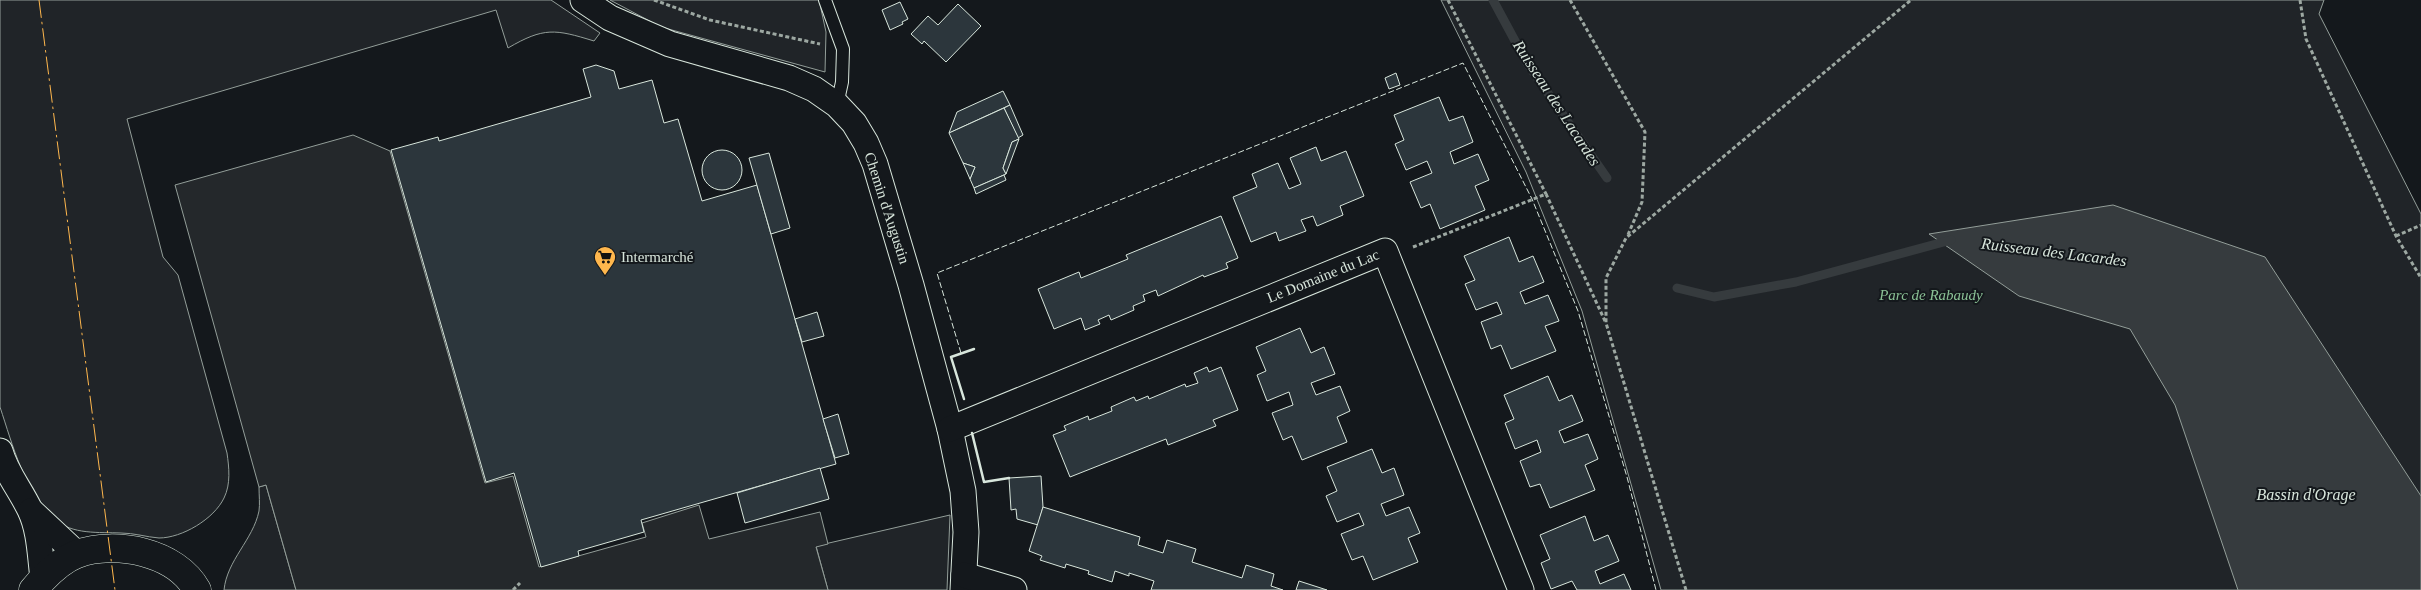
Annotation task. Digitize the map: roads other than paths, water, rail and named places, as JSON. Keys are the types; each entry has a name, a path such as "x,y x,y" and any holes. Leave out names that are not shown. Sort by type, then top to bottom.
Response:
{"street":[{"name":"Chemin d'Augustin","path":"583,0 610,18 636,31 670,44 789,78 814,89 837,105 854,123 866,143 875,164 911,285 950,428 964,491 966,532 963,582"},
{"name":"Le Domaine du Lac","path":"950,428 1385,251 1521,590"},
{"path":"0,451 5,467 30,511 38,535 38,584"},
{"path":"30,511 77,554"},
{"path":"38,584 50,570 77,554 109,547 142,550 172,564 197,590"},
{"path":"963,582 1014,590"}],"lane":[{"path":"825,0 843,49 842,82 837,105"}],"water":[{"name":"Bassin d'Orage","path":"2113,205 2265,257 2421,496 2421,590 2238,590 2175,405 2130,329 2019,296 1929,234"}],"waterway":[{"name":"Ruisseau des Lacardes","path":"1493,0 1527,63 1607,178"},
{"name":"Ruisseau des Lacardes","path":"1677,288 1714,297 1796,282 1951,240"}],"place":[{"name":"Intermarché","path":"605,276"}],"park label":[{"name":"Parc de Rabaudy","path":"1931,295"}]}
